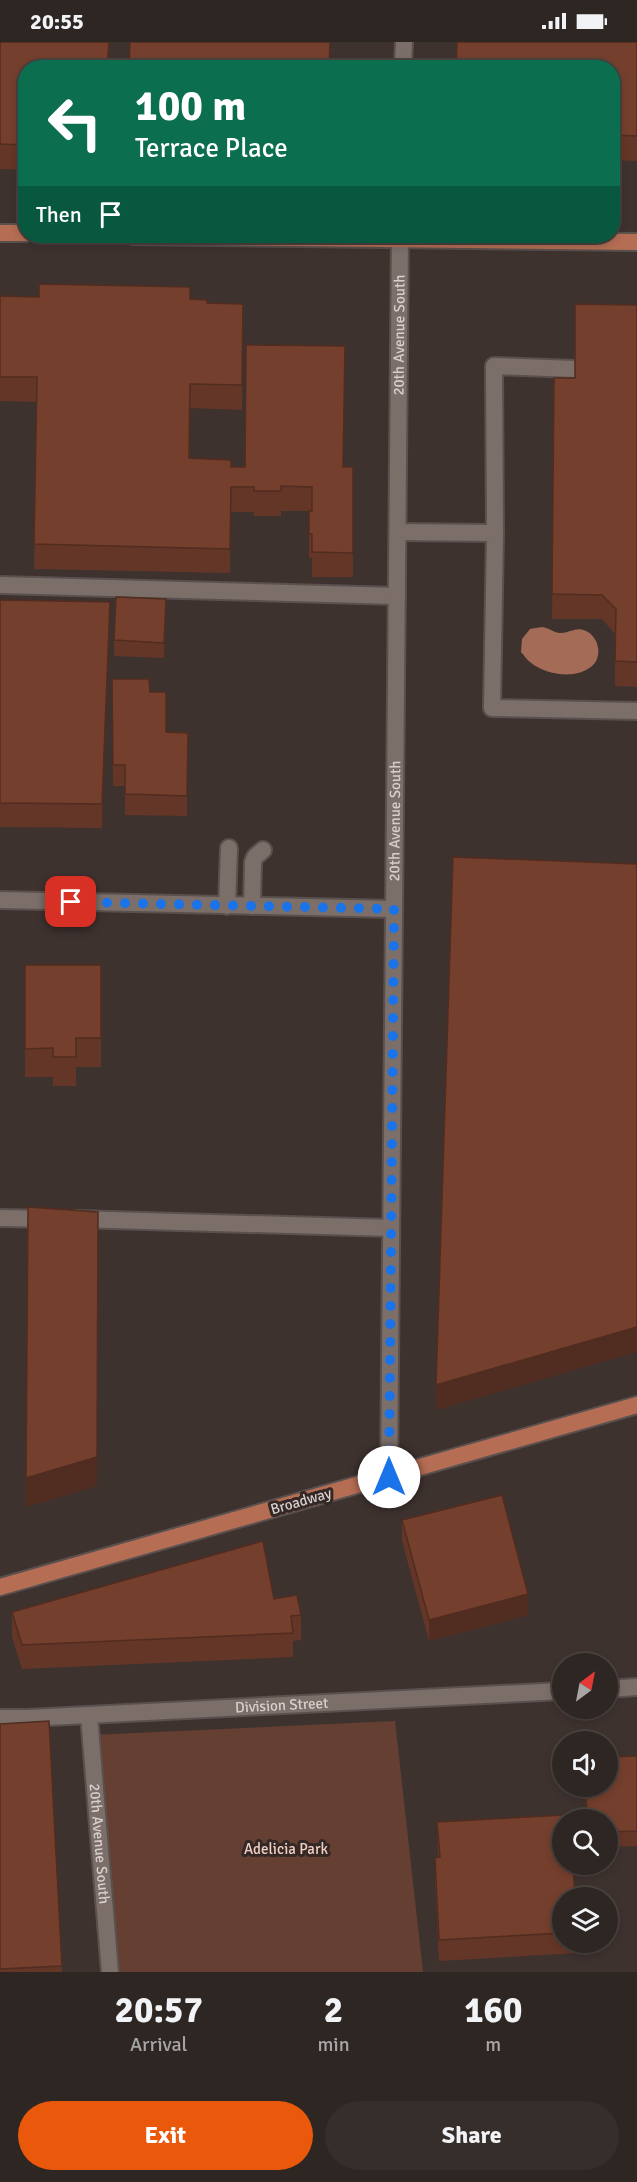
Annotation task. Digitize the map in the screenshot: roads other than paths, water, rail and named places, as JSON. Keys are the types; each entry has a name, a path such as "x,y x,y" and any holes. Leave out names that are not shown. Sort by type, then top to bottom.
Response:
{"main road":[{"path":"403,60 404,42"},
{"path":"0,233 18,233"},
{"path":"620,242 637,242"},
{"name":"20th Avenue South","path":"389,1477 400,243"},
{"path":"575,369 494,366 495,533 492,708 637,711"},
{"path":"398,532 495,533"},
{"path":"0,585 397,596"},
{"path":"227,906 229,848"},
{"path":"252,906 254,862 255,857 263,850"},
{"path":"0,900 394,909"},
{"path":"0,1218 391,1228"},
{"name":"Broadway","path":"0,1587 637,1405"},
{"path":"618,1688 637,1687"},
{"name":"Division Street","path":"0,1718 552,1692"},
{"name":"20th Avenue South","path":"89,1715 110,1972"}],"park label":[{"name":"Adelicia Park","path":"286,1849"}]}
